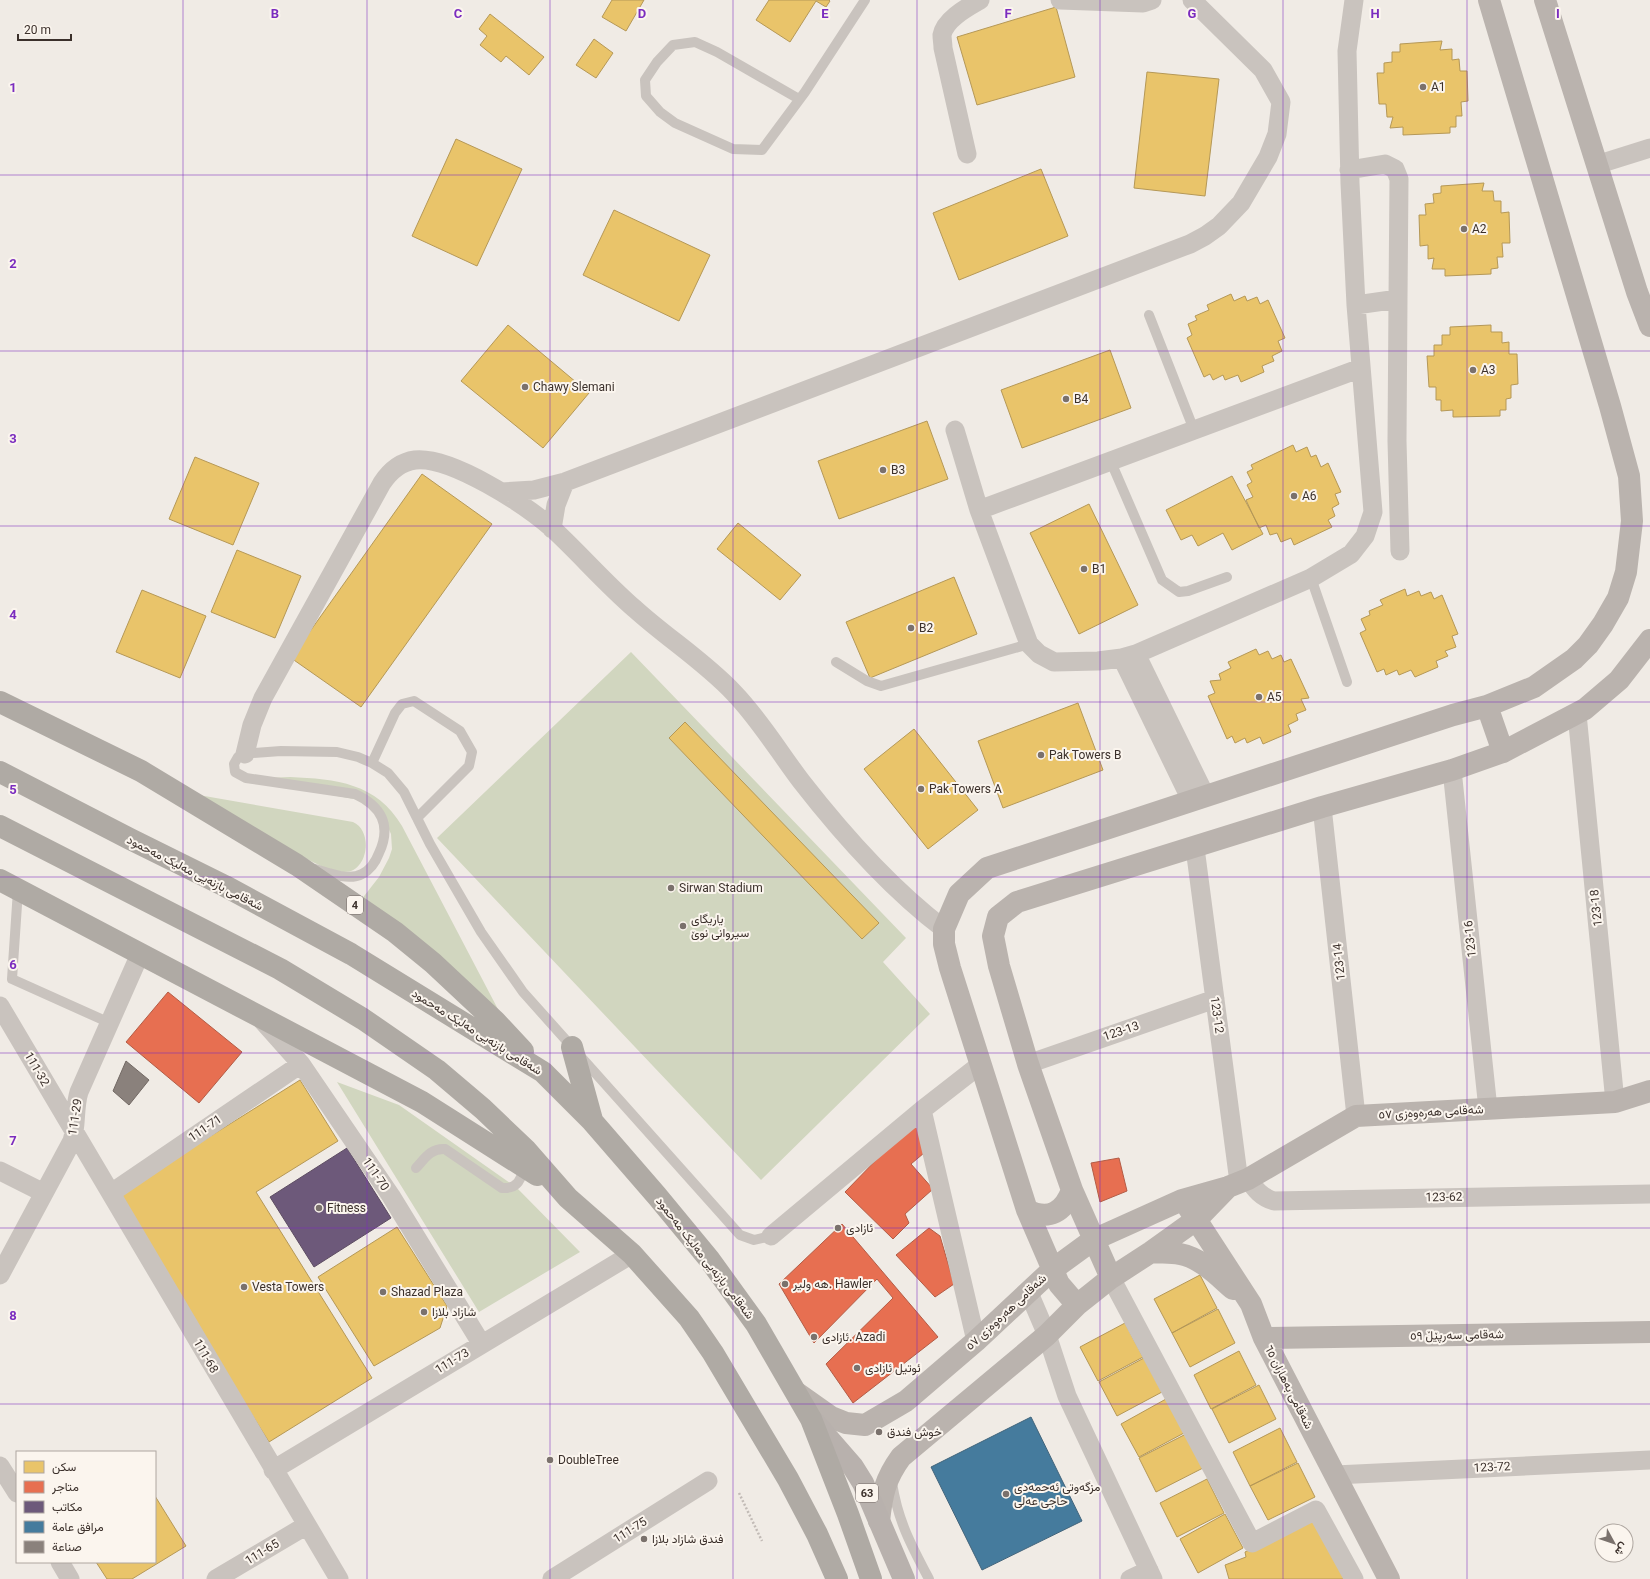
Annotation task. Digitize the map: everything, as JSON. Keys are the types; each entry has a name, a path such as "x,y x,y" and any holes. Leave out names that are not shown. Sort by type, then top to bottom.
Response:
{"highway":[{"name":"4","path":"0,702 141,771 297,865 395,932 495,1021 543,1072"},
{"name":"شەقامی بازنەیی مەلیک مەحمود","path":"0,772 225,886 351,954 543,1072 592,1121 709,1260 756,1324 811,1419 848,1514 871,1579"},
{"path":"0,826 280,969 321,992 401,1043 437,1070 483,1108 526,1150 568,1198"},
{"path":"9,885 422,1102 524,1167 568,1198 632,1254 689,1318 713,1353 788,1479 817,1534 837,1579"},
{"path":"572,1047 592,1121"}],"main road":[{"name":"63","path":"811,1419 853,1467 863,1483 904,1579"}],"street":[{"path":"967,154 943,48 942,34 948,24 965,9 980,0"},
{"path":"1060,0 1143,3 1152,0"},
{"path":"502,492 534,490 565,482 1190,244 1205,236 1219,226 1241,203 1268,157 1277,134 1281,102 1263,70 1192,0"},
{"path":"955,430 979,510 1029,644 1039,654 1054,662 1098,661 1129,656 1311,578 1350,554 1365,536 1373,512 1356,305 1349,170 1346,51 1354,0"},
{"path":"1077,1305 1066,1294 1052,1270 1027,1210 950,968 944,944 944,930 959,894 987,868 1198,797 1453,715 1487,706 1534,687 1574,659 1588,645 1603,624 1618,598 1626,572 1632,521 1629,476 1614,420 1489,0"},
{"path":"1545,0 1596,165 1644,290 1650,326"},
{"path":"1596,165 1650,148"},
{"path":"1349,170 1385,164 1395,169 1399,179 1397,441 1400,551"},
{"path":"1356,305 1398,299"},
{"path":"979,510 1361,368"},
{"path":"1368,443 1397,441"},
{"path":"245,754 252,725 263,698 388,475 404,463 424,460 456,470 502,492 552,529 635,609 732,691 753,714 801,780 850,840 912,904 944,930"},
{"path":"552,529 556,505 565,482"},
{"path":"1354,1579 1316,1510 1252,1543 1111,1278 1072,1190 1028,1064 999,966 993,936 998,917 1017,902 1322,807 1452,770 1503,752 1577,714 1603,695 1619,680 1650,640"},
{"path":"1129,656 1198,797"},
{"path":"1487,706 1503,752"},
{"name":"123-18","path":"1577,714 1615,1102"},
{"name":"123-16","path":"1452,770 1488,1109"},
{"name":"123-14","path":"1322,807 1356,1116"},
{"name":"123-12","path":"1194,848 1238,1182"},
{"name":"111-29","path":"0,1275 74,1133 75,1109 80,1092 140,954"},
{"name":"123-13","path":"1028,1064 1215,999"},
{"name":"111-32","path":"0,1009 74,1133"},
{"name":"111-70","path":"257,1015 301,1064 391,1196 481,1344"},
{"name":"111-71","path":"111,1193 301,1064"},
{"path":"771,1236 922,1110 980,1064"},
{"name":"شەقامی هەرەوەزی ٥٧","path":"797,1393 831,1417 846,1423 865,1425 906,1401 976,1341 1052,1270 1093,1240 1182,1200 1238,1182 1356,1116 1615,1102 1650,1091"},
{"path":"922,1110 976,1341"},
{"name":"111-68","path":"74,1133 339,1579"},
{"path":"0,1172 44,1193"},
{"name":"شەقامی هەرەوەزی ٥٧","path":"879,1521 883,1493 890,1472 901,1457 1047,1335 1077,1305 1111,1278 1197,1219 1238,1182"},
{"name":"123-62","path":"1238,1182 1265,1198 1274,1200 1650,1194"},
{"path":"1027,1210 1037,1215 1049,1215 1060,1210 1068,1201 1072,1190"},
{"name":"شەقامی بەهاران ٦٥","path":"1182,1200 1197,1219 1251,1304 1264,1338 1389,1579"},
{"path":"1151,1252 1181,1254 1196,1259 1209,1268 1251,1304"},
{"name":"111-73","path":"273,1470 632,1254"},
{"path":"1029,1293 1047,1335 1066,1396 1151,1575 1130,1579"},
{"name":"شەقامی سەرپێڵ ٥٩","path":"1264,1338 1650,1332"},
{"name":"123-72","path":"1335,1475 1650,1460"},
{"path":"1,1468 16,1491"},
{"name":"111-75","path":"552,1579 708,1481"},
{"name":"111-65","path":"225,1577 307,1525"},
{"path":"61,1563 70,1579"}],"lane":[{"path":"799,100 717,52 695,42 673,45 657,62 646,80 646,96 660,112 675,123 733,149 762,150 799,100 865,0"},
{"path":"1149,315 1194,430"},
{"path":"1111,462 1162,580 1179,592 1188,591 1227,577"},
{"path":"1311,578 1347,682"},
{"path":"836,662 867,681 881,686 1029,644"},
{"path":"372,763 395,713 402,704 414,701 460,732 472,752 469,766 416,818"},
{"path":"297,865 347,877 362,874 375,862 382,846 385,838 383,818 377,808 366,799 355,794 251,779 238,775 234,770 234,762 238,757 245,754 280,751 337,752 372,763 388,773 404,792 416,818 462,901 501,963 547,1020 740,1235 754,1240 771,1236"},
{"path":"9,885 12,979 110,1023"},
{"path":"416,1168 429,1153 437,1148 445,1149 502,1188 511,1188 519,1184 524,1167"},
{"path":"890,1472 896,1508 909,1542 929,1579"}],"path":[{"path":"739,1493 762,1540"}],"green space":[{"name":"Sirwan Stadium","path":"631,652 906,938 883,962 930,1014 761,1180 437,838"},
{"path":"290,777 323,779 354,786 368,792 380,800 392,812 402,826 501,1015 361,900 379,877 392,849 391,834 387,825 365,801 243,779"},
{"path":"193,794 353,822 360,827 364,834 366,842 363,859 358,866 351,871 335,871 318,865"},
{"path":"337,1082 399,1105 517,1188 580,1252 479,1312"}],"building: سكن":[{"path":"612,0 644,0 626,31 602,17"},
{"path":"769,0 830,1 826,7 816,1 790,42 756,20"},
{"path":"1056,7 1075,77 977,105 957,37"},
{"path":"490,14 544,57 529,75 506,56 501,62 480,45 487,36 479,29"},
{"path":"594,39 613,53 596,78 576,65"},
{"name":"A1","path":"1442,41 1440,50 1452,49 1452,60 1459,59 1460,71 1467,71 1468,101 1461,102 1462,116 1456,116 1456,127 1450,127 1450,133 1403,135 1403,127 1390,128 1393,117 1387,117 1386,104 1379,104 1377,73 1384,73 1384,63 1392,62 1392,52 1400,52 1400,44"},
{"path":"1147,72 1219,79 1205,196 1134,188"},
{"path":"456,139 522,169 477,266 412,236"},
{"path":"1041,169 1068,236 959,280 933,213"},
{"name":"A2","path":"1484,183 1482,191 1493,191 1494,201 1501,201 1501,213 1509,212 1510,243 1502,243 1503,257 1497,257 1498,268 1491,269 1491,274 1445,276 1445,269 1432,269 1434,258 1428,259 1428,245 1420,246 1419,215 1426,215 1425,204 1434,203 1433,194 1441,193 1441,186"},
{"path":"614,210 710,255 679,321 583,275"},
{"path":"1231,294 1234,301 1245,296 1247,301 1257,297 1260,304 1268,300 1285,338 1278,341 1282,351 1272,356 1274,361 1262,366 1264,372 1241,382 1238,375 1225,380 1223,375 1213,380 1210,374 1204,377 1187,338 1192,335 1188,324 1197,320 1195,316 1209,310 1207,305"},
{"name":"Chawy Slemani","path":"508,325 589,393 543,448 461,381"},
{"name":"A3","path":"1491,325 1491,332 1502,332 1502,343 1509,342 1509,354 1517,354 1518,384 1511,385 1511,398 1506,399 1506,410 1500,410 1500,416 1453,417 1453,410 1441,411 1441,400 1436,400 1436,387 1429,387 1427,356 1434,356 1434,345 1442,345 1442,335 1450,335 1450,327"},
{"name":"B4","path":"1110,350 1131,408 1022,448 1001,390"},
{"name":"B3","path":"927,421 948,479 839,519 818,461"},
{"name":"A6","path":"1293,445 1296,452 1307,447 1311,457 1316,455 1321,467 1328,463 1341,492 1335,494 1339,504 1332,508 1335,516 1328,520 1332,527 1294,545 1291,538 1281,542 1277,533 1270,535 1266,525 1259,528 1246,500 1253,497 1247,485 1252,482 1247,472 1253,469 1251,465"},
{"path":"195,457 259,483 233,545 169,519"},
{"path":"422,474 492,524 361,707 291,658"},
{"path":"1232,476 1263,534 1232,550 1223,533 1198,546 1192,535 1181,540 1166,510"},
{"name":"B1","path":"1089,504 1138,605 1079,634 1030,533"},
{"path":"738,523 801,575 780,600 717,549"},
{"path":"237,550 301,576 275,638 211,612"},
{"name":"B2","path":"954,577 977,634 870,678 846,622"},
{"path":"1405,589 1407,596 1419,591 1421,596 1431,592 1434,599 1442,595 1458,634 1452,636 1456,647 1445,651 1448,656 1436,661 1438,667 1415,677 1411,670 1399,675 1397,670 1386,675 1384,669 1377,672 1360,633 1366,630 1361,619 1370,615 1369,611 1383,605 1380,600"},
{"path":"142,590 206,616 180,678 116,652"},
{"name":"A5","path":"1256,649 1259,655 1268,651 1272,659 1281,655 1284,662 1291,659 1309,698 1301,699 1306,710 1296,714 1298,720 1288,725 1291,732 1263,744 1260,737 1247,743 1245,738 1235,743 1232,736 1227,739 1208,696 1215,693 1210,681 1221,680 1219,674 1231,668 1228,662"},
{"name":"Pak Towers B","path":"1078,703 1103,770 1003,808 978,741"},
{"path":"685,722 879,923 862,939 669,738"},
{"name":"Pak Towers A","path":"914,729 978,810 928,849 864,769"},
{"name":"Vesta Towers","path":"300,1080 338,1141 256,1192 372,1378 269,1442 115,1196"},
{"name":"Shazad Plaza","path":"397,1227 447,1306 440,1328 374,1366 318,1277"},
{"path":"1200,1275 1217,1308 1172,1333 1154,1299"},
{"path":"1218,1309 1235,1343 1190,1367 1172,1333"},
{"path":"1125,1323 1143,1357 1098,1381 1080,1347"},
{"path":"1239,1351 1256,1385 1211,1409 1194,1375"},
{"path":"1144,1358 1162,1392 1117,1416 1099,1382"},
{"path":"1259,1385 1276,1419 1229,1443 1212,1409"},
{"path":"1166,1399 1184,1433 1139,1457 1121,1424"},
{"path":"1280,1428 1297,1462 1250,1486 1233,1452"},
{"path":"1186,1434 1203,1468 1156,1492 1139,1458"},
{"path":"1298,1463 1315,1497 1268,1520 1250,1486"},
{"path":"1207,1479 1224,1513 1177,1537 1160,1503"},
{"path":"156,1498 186,1546 132,1579 107,1579 97,1563 156,1563"},
{"path":"1225,1514 1243,1548 1198,1573 1180,1539"},
{"path":"1314,1516 1346,1579 1229,1579 1225,1565 1246,1557 1245,1552"}],"building: متاجر":[{"path":"168,992 242,1052 199,1103 126,1042"},
{"path":"916,1119 924,1153 911,1164 933,1189 905,1214 909,1223 893,1239 845,1192"},
{"path":"1119,1158 1127,1191 1100,1202 1091,1163"},
{"path":"842,1224 938,1337 853,1403 826,1364 893,1298 877,1279 814,1343 779,1284"},
{"path":"929,1228 940,1236 954,1284 935,1297 896,1255"}],"building: مكاتب":[{"path":"347,1148 391,1218 314,1267 270,1197"}],"building: مرافق عامة":[{"name":"مزگەوتی ئەحمەدی حاجی عەلی","path":"1031,1417 1082,1521 982,1570 931,1467"}],"building: صناعة":[{"path":"126,1061 149,1080 129,1105 113,1091"}],"place":[{"name":"A1","path":"1423,87"},
{"name":"A2","path":"1464,229"},
{"name":"A3","path":"1473,370"},
{"name":"Chawy Slemani","path":"525,387"},
{"name":"B4","path":"1066,399"},
{"name":"B3","path":"883,470"},
{"name":"A6","path":"1294,496"},
{"name":"B1","path":"1084,569"},
{"name":"B2","path":"911,628"},
{"name":"A5","path":"1259,697"},
{"name":"Pak Towers B","path":"1041,755"},
{"name":"Pak Towers A","path":"921,789"},
{"name":"Sirwan Stadium","path":"671,888"},
{"name":"یاریگای سیروانی نوێ","path":"683,926"},
{"name":"Fitness","path":"319,1208"},
{"name":"ئازادی","path":"838,1228"},
{"name":"هه ولير. Hawler","path":"785,1284"},
{"name":"Vesta Towers","path":"244,1287"},
{"name":"Shazad Plaza","path":"383,1292"},
{"name":"شازاد بلازا","path":"424,1312"},
{"name":"ئازادى. Azadi","path":"814,1337"},
{"name":"ئوتیل ئازادی","path":"857,1368"},
{"name":"خوش فندق","path":"879,1432"},
{"name":"DoubleTree","path":"550,1460"},
{"name":"مزگەوتی ئەحمەدی حاجی عەلی","path":"1006,1494"},
{"name":"فندق شازاد بلازا","path":"644,1539"}]}
